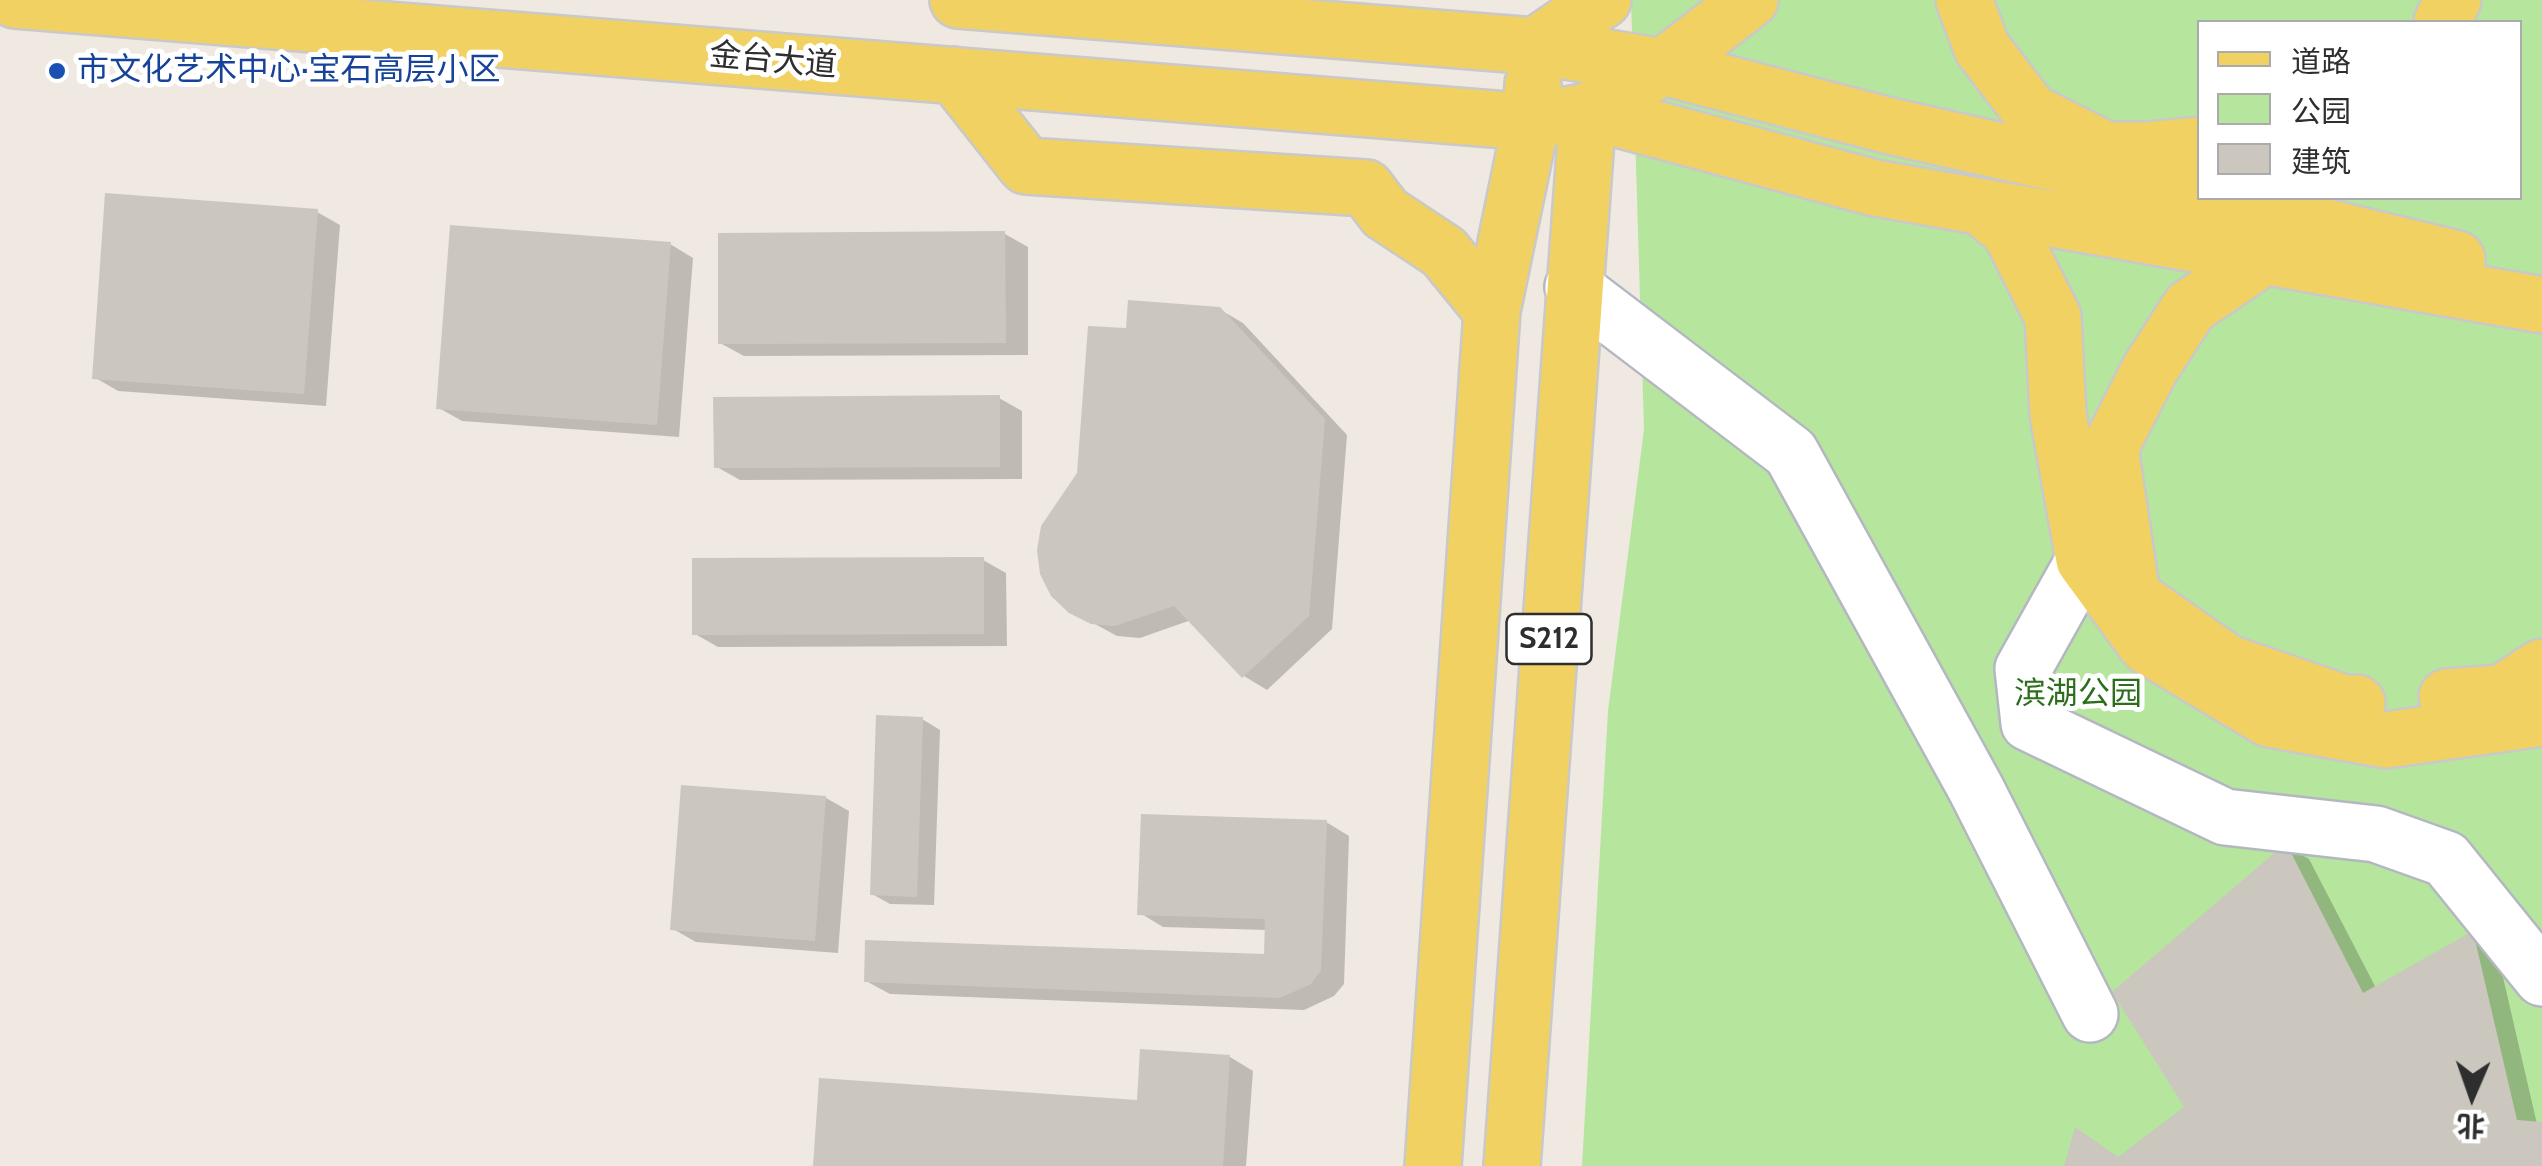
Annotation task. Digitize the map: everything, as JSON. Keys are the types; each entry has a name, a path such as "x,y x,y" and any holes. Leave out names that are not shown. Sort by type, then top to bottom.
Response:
{"main road":[{"name":"金台大道","path":"16,0 1530,122 1588,112"},
{"path":"958,0 1327,15 1535,46 1663,67 1890,126 2197,196"},
{"path":"1535,46 1603,0"},
{"path":"1588,112 1663,67 1750,0"},
{"path":"1964,0 1982,48 2030,112 2102,150 2197,182"},
{"name":"S212","path":"1433,1166 1492,311 1530,122 1535,46"},
{"path":"954,75 1026,166 1366,188 1385,212 1444,252 1492,311"},
{"path":"2011,85 2108,119 2197,132"},
{"path":"1588,112 1876,188 2542,305"},
{"name":"S212","path":"1512,1166 1588,112"},
{"path":"1890,126 2052,150 2197,145"},
{"path":"2216,200 2542,281"},
{"path":"2249,200 2321,224"},
{"path":"1981,207 2010,230 2052,317 2058,414 2084,560 2147,646 2270,719 2386,740 2542,718"},
{"path":"2262,258 2190,307 2150,369 2110,448 2132,596 2228,663 2347,704 2502,693 2542,668"}],"lane":[{"path":"1573,287 1791,454 1976,789 2090,1014"},
{"path":"2084,560 2023,669 2029,723 2225,818 2376,834 2446,859 2542,978"}],"green space":[{"name":"滨湖公园","path":"1631,0 2542,0 2542,1166 1582,1166 1608,711 1644,429"}],"building":[{"path":"105,193 318,209 304,394 92,379"},
{"path":"450,225 671,242 657,425 436,409"},
{"path":"1005,231 1006,343 718,344 718,233"},
{"path":"1128,300 1220,307 1325,419 1309,616 1242,678 1174,606 1115,626 1091,624 1069,613 1051,596 1040,574 1037,550 1041,526 1077,473 1088,326 1126,328"},
{"path":"1000,395 1000,467 714,468 713,397"},
{"path":"984,557 984,634 692,635 692,558"},
{"path":"876,715 923,717 917,897 870,895"},
{"path":"681,785 826,796 815,941 670,930"},
{"path":"1141,814 1327,820 1321,970 1311,984 1280,998 864,982 865,940 1264,954 1265,919 1137,915"},
{"path":"2286,843 2363,993 2473,931 2517,1120 2542,1122 2542,1166 2064,1166 2075,1127 2118,1157 2184,1107 2112,992"},
{"path":"1140,1049 1230,1055 1223,1166 813,1166 819,1078 1137,1100"}],"place":[{"name":"市文化艺术中心·宝石高层小区","path":"57,71"}]}
